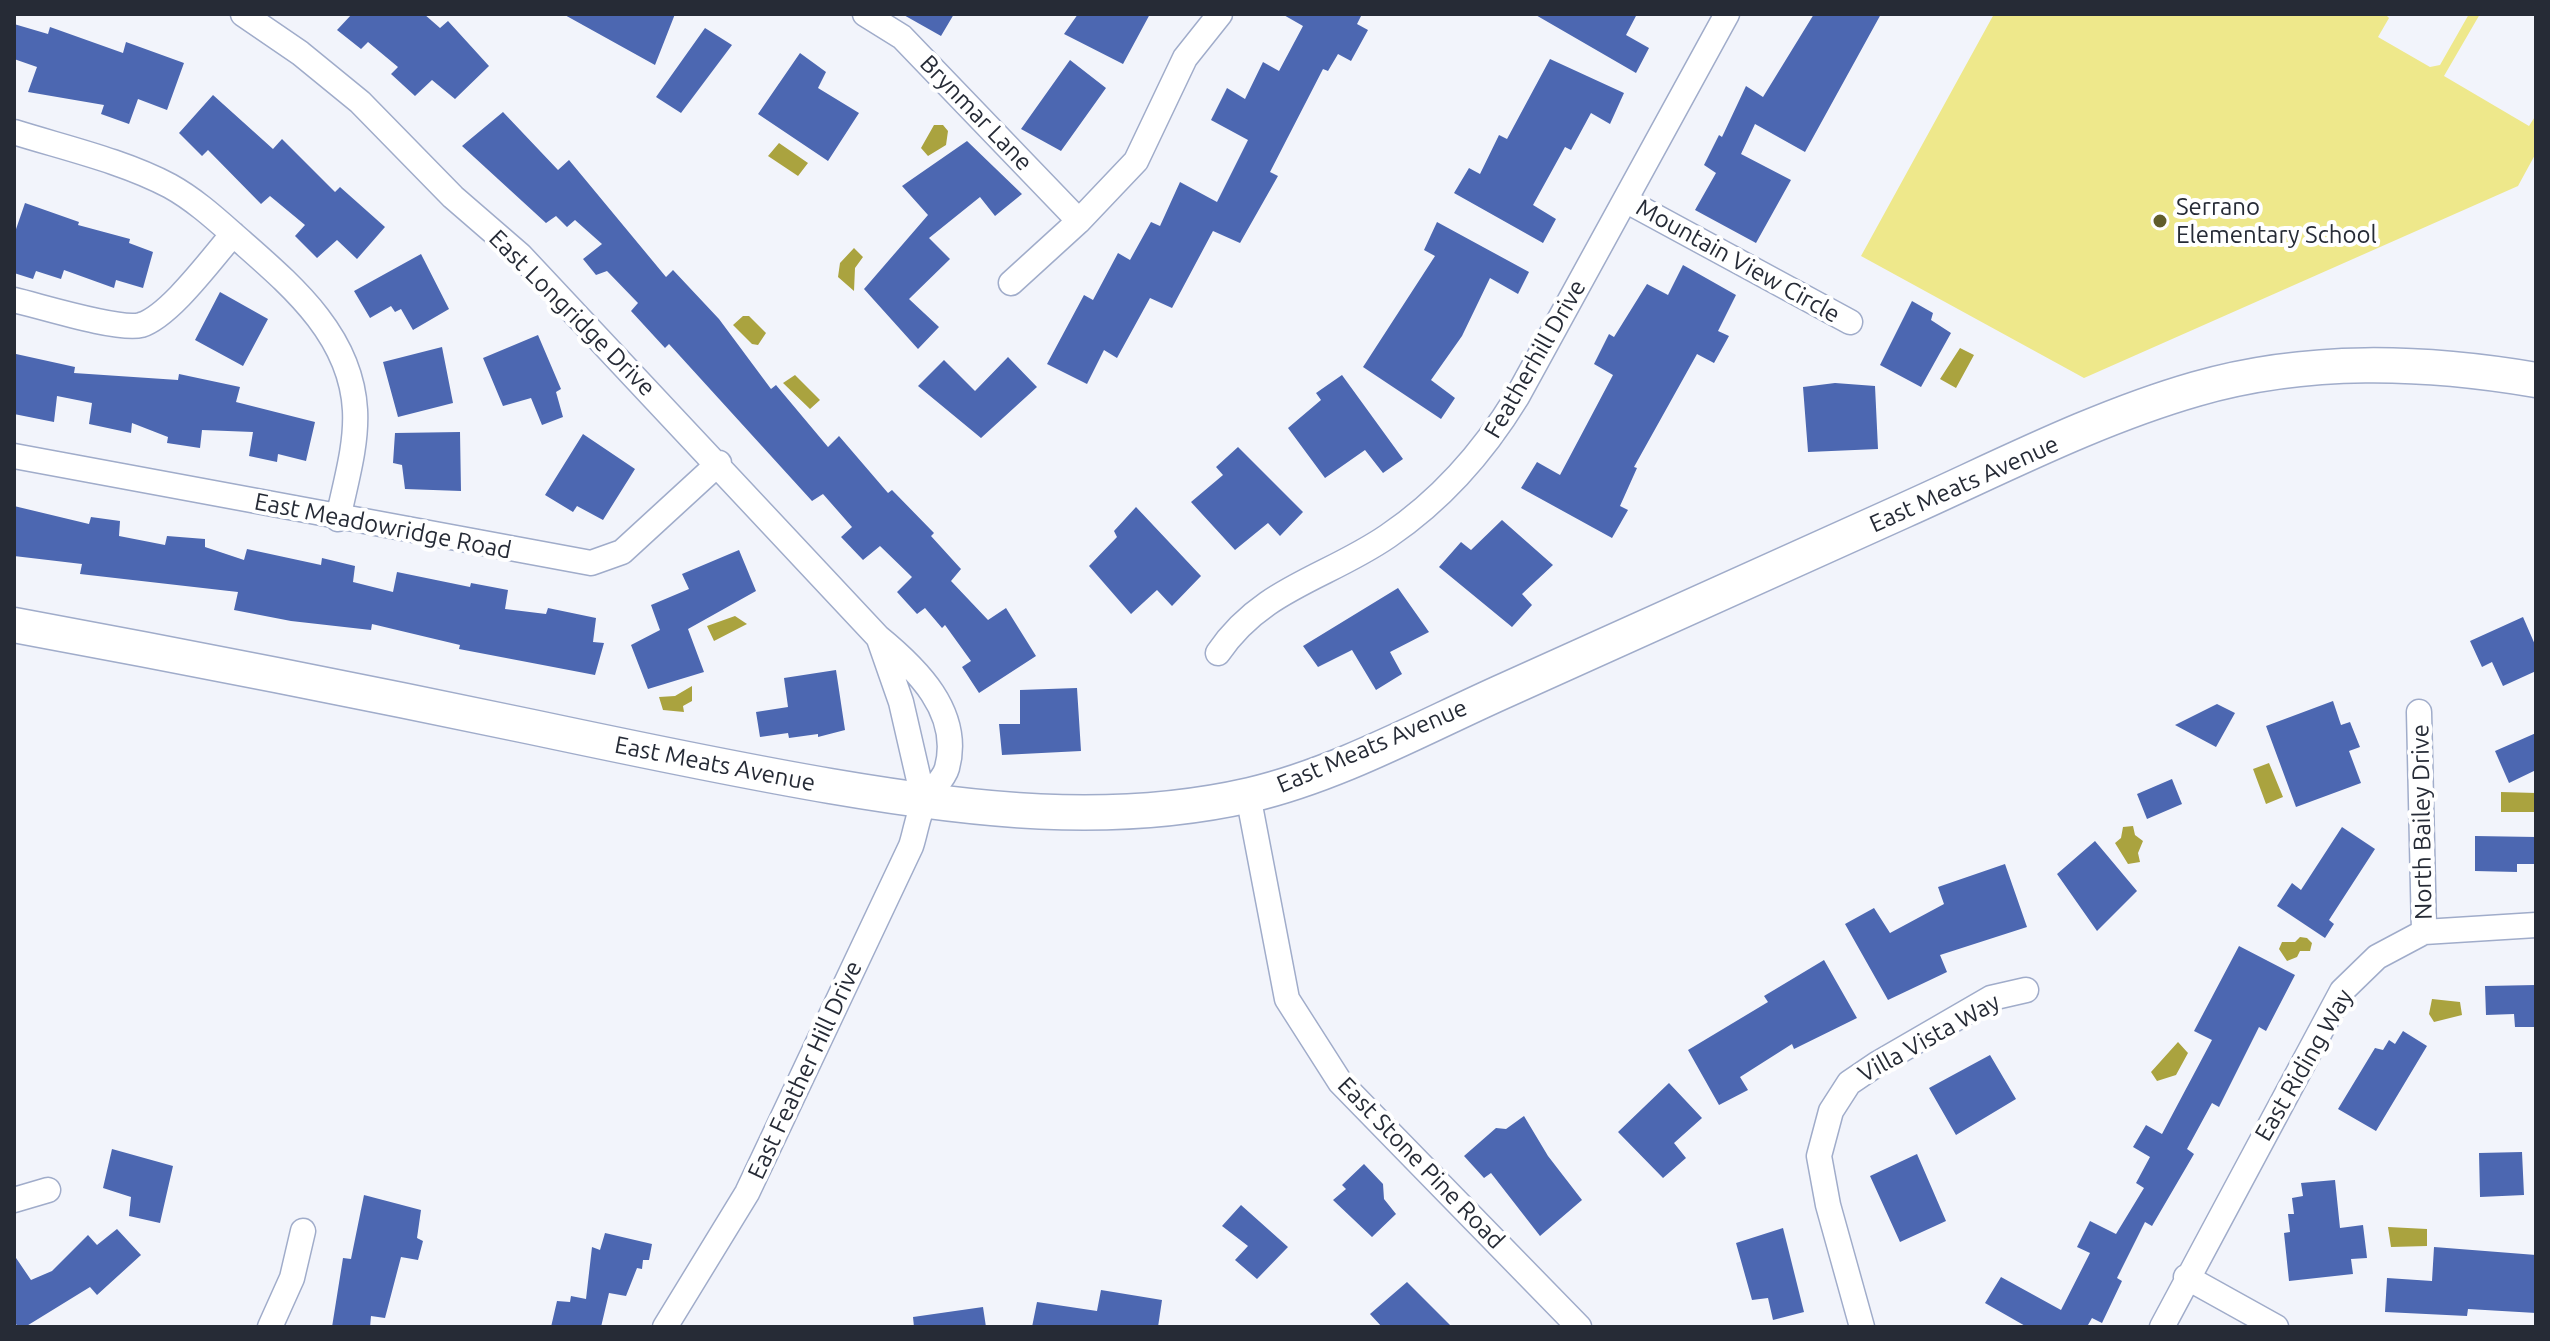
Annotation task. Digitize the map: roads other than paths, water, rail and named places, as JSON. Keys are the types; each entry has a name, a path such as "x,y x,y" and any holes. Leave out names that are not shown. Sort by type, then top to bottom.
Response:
{"street":[{"name":"East Longridge Drive","path":"243,14 300,53 360,102 453,197 520,255 719,463 878,637 920,675 943,713 947,769 924,802"},
{"name":"Brynmar Lane","path":"865,14 902,37 1079,221"},
{"path":"1011,283 1079,221 1136,161 1185,58 1220,14"},
{"name":"Featherhill Drive","path":"1218,653 1238,626 1259,607 1388,536 1468,466 1517,397 1727,14"},
{"path":"14,132 167,185 201,206 302,297 322,321 339,351 355,409 353,438 338,519"},
{"name":"Mountain View Circle","path":"1625,200 1850,322"},
{"path":"14,300 118,324 143,324 163,312 233,234"},
{"name":"East Meats Avenue","path":"14,625 298,678 677,758 924,802 1015,812 1096,814 1176,807 1248,795 1331,769 1666,615 2141,407 2201,387 2329,367 2388,363 2536,380"},
{"name":"East Meadowridge Road","path":"14,456 338,519 591,563 622,552 719,463"},
{"name":"East Longridge Drive","path":"878,637 901,702 924,802"},
{"name":"North Bailey Drive","path":"2419,712 2424,932"},
{"name":"East Stone Pine Road","path":"1248,795 1287,999 1340,1082 1579,1327"},
{"name":"East Feather Hill Drive","path":"665,1327 747,1193 911,846 924,802"},
{"name":"East Riding Way","path":"2162,1327 2186,1277 2342,991 2377,957 2424,932 2536,925"},
{"name":"Villa Vista Way","path":"1862,1327 1828,1205 1819,1156 1831,1111 1849,1083 1877,1064 1991,998 2026,990"},
{"path":"14,1200 48,1190"},
{"path":"270,1327 292,1278 303,1231"},
{"path":"2186,1277 2276,1327"}],"place":[{"name":"Serrano Elementary School","path":"2160,221"}]}
